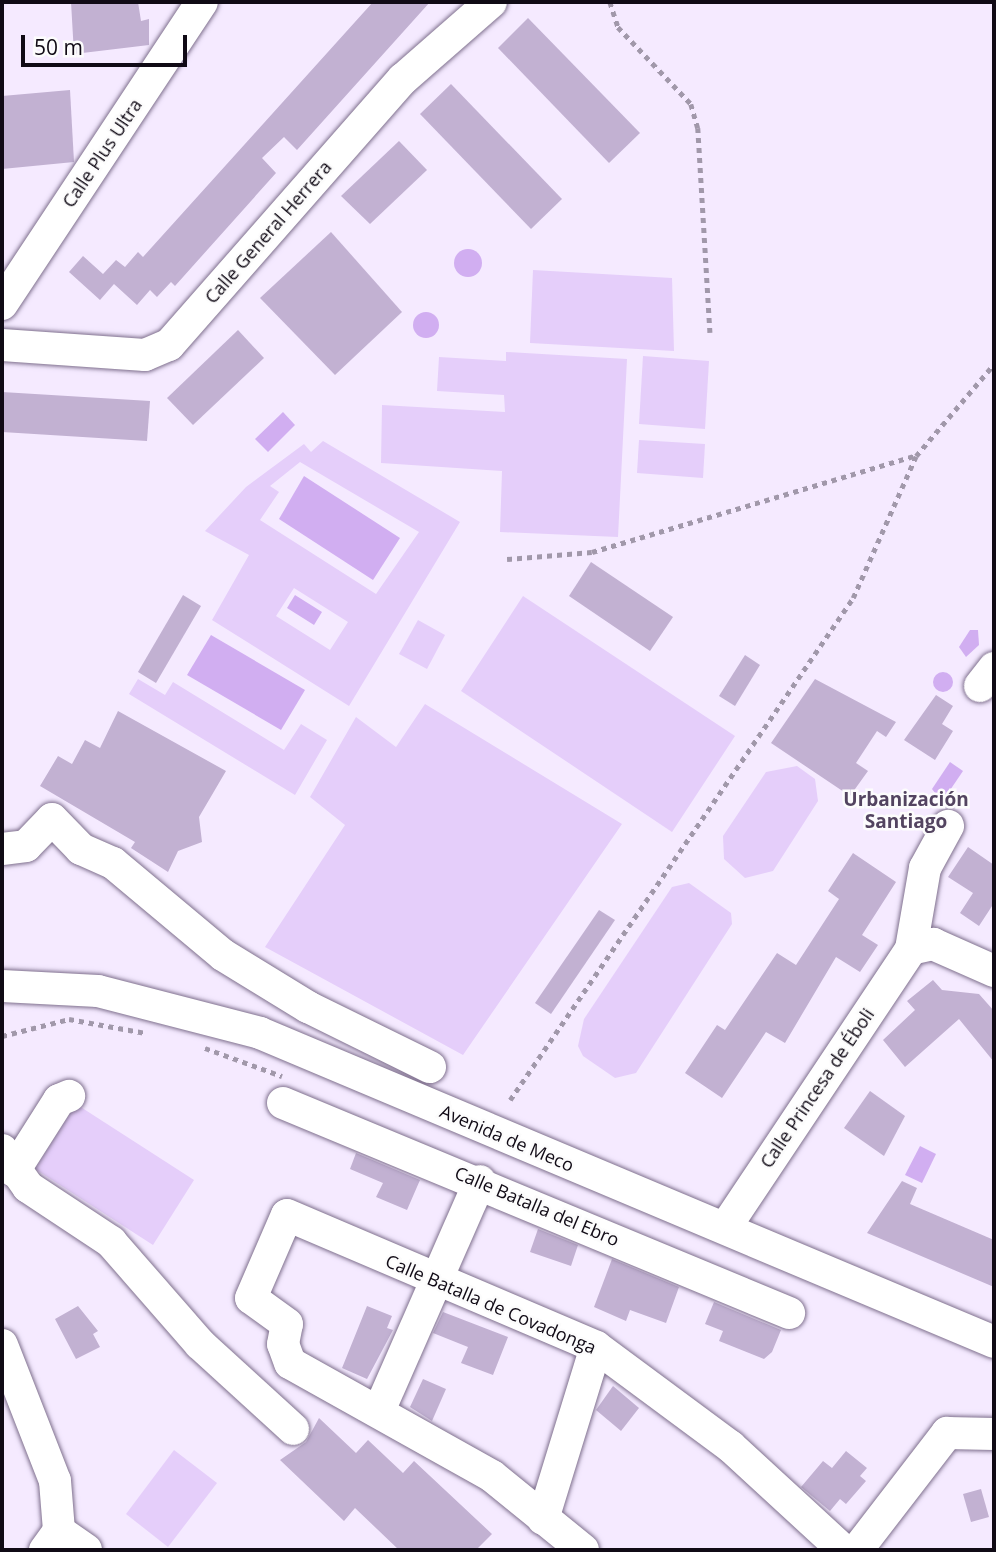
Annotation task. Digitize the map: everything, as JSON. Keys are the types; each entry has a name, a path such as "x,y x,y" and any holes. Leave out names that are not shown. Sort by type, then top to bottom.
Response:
{"street":[{"name":"Calle Plus Ultra","path":"2,304 202,2"},
{"name":"Calle General Herrera","path":"2,345 145,355 169,345 403,79 491,2"},
{"path":"2,849 26,846 45,826 80,825 101,840 113,863 223,955 308,1007 430,1067"},
{"name":"Calle Princesa de Éboli","path":"724,1228 911,949 925,868 948,826"},
{"path":"911,949 933,944 994,971"},
{"name":"Avenida de Meco","path":"3,987 99,991 260,1033 994,1342"},
{"path":"69,1096 59,1100 8,1161 111,1242 200,1344 293,1429"},
{"name":"Calle Batalla del Ebro","path":"283,1103 480,1181 789,1313"},
{"path":"480,1181 432,1280 379,1411 492,1476 583,1550"},
{"name":"Calle Batalla de Covadonga","path":"379,1411 290,1363 283,1344 287,1324 251,1298 287,1214 432,1280 596,1347 730,1446 843,1550"},
{"path":"2,1345 55,1481 52,1541 86,1550"},
{"path":"543,1519 596,1347"},
{"path":"856,1550 947,1433 994,1435"}],"path":[{"path":"610,2 618,27 691,104 698,128 710,333"},
{"path":"510,1100 853,598 916,456 994,364"},
{"path":"507,559 592,552 916,456"}],"shaded area":[{"path":"468,249 478,253 482,263 478,273 468,277 458,273 454,263 458,253"},
{"path":"533,270 672,278 674,351 530,343"},
{"path":"426,312 435,316 439,325 435,334 426,338 417,334 413,325 417,316"},
{"path":"506,352 627,359 618,537 500,532 502,471 381,463 382,405 505,412 504,395 437,391 439,357 506,361"},
{"path":"643,356 709,361 705,429 639,424"},
{"path":"283,412 295,425 268,452 255,439"},
{"path":"639,440 705,444 703,478 637,473"},
{"path":"323,441 460,522 349,706 212,620 249,555 205,531 246,487 304,444 311,452","holes":["300,462 419,532 376,594 260,520 279,492 270,486","294,588 348,622 330,650 276,616"]},
{"path":"304,476 400,538 373,580 279,519"},
{"path":"295,595 322,612 314,625 287,608"},
{"path":"523,596 735,736 672,832 461,691"},
{"path":"418,620 445,635 427,669 399,654"},
{"path":"970,630 978,630 979,645 966,657 959,647"},
{"path":"211,635 305,690 281,730 187,675"},
{"path":"939,672 947,672 953,682 947,692 939,692 933,686 933,678"},
{"path":"138,679 165,695 173,682 284,750 301,724 327,740 295,795 129,694"},
{"path":"425,704 622,824 463,1055 265,947 345,825 310,797 356,717 396,747"},
{"path":"950,762 963,771 942,802 932,789"},
{"path":"797,766 815,779 818,801 773,871 745,878 724,859 723,836 766,772"},
{"path":"689,883 731,913 732,924 636,1073 615,1078 583,1056 578,1046 584,1019 672,887"},
{"path":"76,1104 194,1180 153,1245 35,1169"},
{"path":"920,1146 936,1154 922,1183 905,1175"},
{"path":"174,1450 217,1483 168,1547 126,1514"}],"building":[{"path":"71,2 138,2 141,21 149,19 149,45 74,54"},
{"path":"373,2 430,2 297,150 284,137 262,158 276,173 175,286 171,282 157,297 150,290 137,305 114,284 100,300 69,272 83,256 103,274 116,260 125,267 138,252 143,257"},
{"path":"528,18 640,133 609,163 498,48"},
{"path":"451,84 562,199 531,229 420,114"},
{"path":"70,90 74,162 2,169 2,96"},
{"path":"399,141 427,170 370,224 341,196"},
{"path":"331,232 402,312 335,375 260,298"},
{"path":"238,330 264,358 193,425 167,398"},
{"path":"2,392 150,401 147,441 2,432"},
{"path":"591,562 673,617 650,651 569,596"},
{"path":"183,595 201,606 156,683 138,672"},
{"path":"745,655 760,665 735,706 719,696"},
{"path":"815,679 896,722 886,737 877,731 856,763 868,771 850,796 771,743"},
{"path":"936,695 953,706 942,724 953,731 935,760 904,740"},
{"path":"118,711 226,771 199,817 202,842 178,851 168,872 131,848 135,842 40,786 58,756 72,764 85,740 100,748"},
{"path":"968,847 994,865 994,903 979,926 960,913 973,893 948,877"},
{"path":"853,853 896,882 862,935 878,945 860,972 836,957 785,1043 766,1032 722,1098 685,1073 717,1025 725,1030 777,953 796,965 839,899 828,891"},
{"path":"599,910 615,920 551,1014 535,1003"},
{"path":"933,980 942,990 979,994 994,1011 994,1062 959,1019 905,1067 883,1040 915,1010 907,1001"},
{"path":"870,1091 905,1116 884,1156 844,1128"},
{"path":"356,1153 420,1180 407,1210 376,1197 383,1183 350,1169"},
{"path":"902,1181 917,1188 910,1204 994,1240 994,1287 867,1233"},
{"path":"538,1229 578,1245 571,1266 530,1252"},
{"path":"612,1259 679,1287 666,1323 630,1310 626,1321 594,1307"},
{"path":"714,1302 781,1330 772,1352 764,1359 719,1341 723,1331 705,1324"},
{"path":"78,1306 98,1331 93,1334 100,1347 76,1359 55,1319"},
{"path":"367,1306 392,1316 387,1328 393,1330 367,1379 342,1368"},
{"path":"443,1312 508,1337 493,1375 461,1363 468,1347 433,1333"},
{"path":"423,1379 446,1389 432,1421 410,1407"},
{"path":"613,1386 639,1408 621,1431 596,1410"},
{"path":"319,1418 356,1453 368,1440 403,1473 414,1461 492,1534 476,1550 399,1550 355,1508 344,1521 280,1460 306,1442"},
{"path":"846,1451 867,1468 860,1476 866,1481 846,1504 840,1499 830,1511 801,1487 823,1461 832,1468"},
{"path":"981,1489 989,1517 971,1522 963,1494"}],"district":[{"name":"Urbanización Santiago","path":"906,811"}]}
